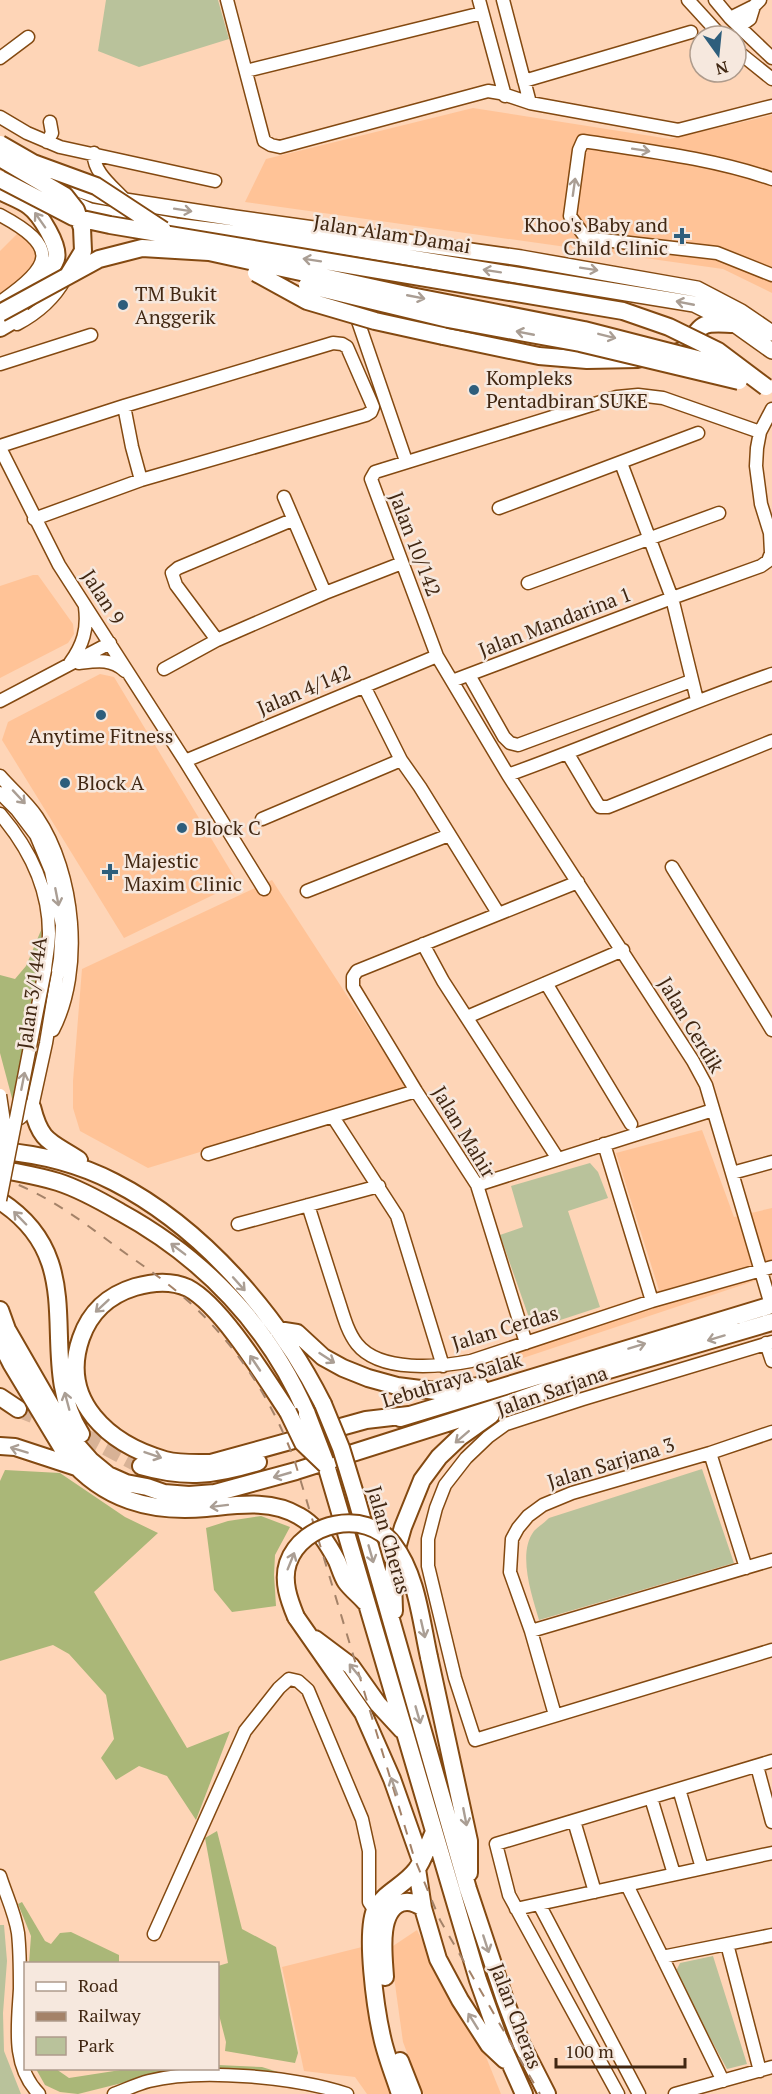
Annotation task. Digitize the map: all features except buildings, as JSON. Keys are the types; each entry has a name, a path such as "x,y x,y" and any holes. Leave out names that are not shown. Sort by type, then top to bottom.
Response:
{"highway":[{"path":"0,144 33,163 96,186 159,228 209,252"},
{"path":"0,157 65,196 76,210 82,228 83,251 66,280"},
{"path":"0,176 73,217 623,311 669,327 718,351 770,386"},
{"path":"0,191 30,207 42,221 55,245 56,259 43,277 0,313"},
{"path":"0,313 99,260 142,248 209,252 411,296 584,330 676,353 770,386"},
{"path":"0,328 22,315 66,280 103,264 141,253 187,255 448,319 580,344 770,386"},
{"path":"256,273 307,301 375,321 539,356 618,360 670,356 687,349 697,330 707,323 734,324"},
{"path":"32,1107 36,1126 43,1137 113,1181"},
{"path":"0,1141 40,1151 59,1161"},
{"name":"Jalan Cheras","path":"0,1151 59,1161 113,1181 167,1215 214,1257 260,1306 278,1329 310,1379 342,1448 468,1889 522,2045 546,2094"},
{"name":"Jalan Cheras","path":"0,1168 59,1182 70,1187 145,1226 182,1252 230,1295 259,1329 289,1376 307,1414 326,1465 478,1980 510,2065 524,2094"},
{"path":"0,1201 10,1208 36,1236 54,1273 59,1299 62,1380 73,1420 100,1455 147,1487"},
{"path":"326,1465 303,1443 288,1412 253,1359 210,1306 190,1289 175,1283 149,1282 123,1290 101,1305 85,1326 75,1355 75,1377 81,1398 91,1414 106,1429 140,1451 166,1460 189,1464 211,1463 366,1420 409,1415"},
{"name":"Lebuhraya Salak","path":"141,1466 163,1473 184,1476 236,1469 772,1305"},
{"path":"0,1310 11,1363 77,1468 117,1496 152,1507 181,1509 261,1504 274,1506 300,1516 320,1533 346,1582 368,1605"},
{"name":"Lebuhraya Salak","path":"3,1333 58,1418 91,1461 108,1475 126,1483 164,1493 189,1495 224,1490 296,1471 588,1376 772,1322"},
{"path":"278,1329 297,1333 323,1357 343,1368 397,1386 436,1391 521,1381"},
{"path":"0,1397 18,1408"},
{"path":"395,1639 393,1578 395,1555 403,1527 422,1480 439,1457 460,1437 510,1403"},
{"path":"0,1446 15,1447 77,1468"},
{"path":"468,1889 469,1841 414,1591 406,1568 394,1545 373,1526 351,1523 330,1526 314,1532 302,1541 288,1563 286,1585 289,1601 304,1631 363,1713 392,1779 419,1865 423,1908 438,1959 489,2046 510,2065"},
{"path":"304,1631 351,1666 378,1704 405,1733"},
{"path":"400,2094 377,2013 371,1934 375,1911 387,1895 401,1886 419,1865 434,1832 406,1821"},
{"path":"413,2094 396,2049 391,2026 387,2002 384,1938 388,1917 395,1906 410,1901 423,1908"}],"main road":[{"name":"Jalan Alam Damai","path":"0,157 95,195 694,304 734,324 772,351"},
{"name":"Jalan Alam Damai","path":"0,176 90,211 119,217 176,226 330,238 521,258 685,286 741,312 765,325 772,333"},
{"path":"83,235 103,222 119,217"}],"street":[{"path":"227,0 264,141 280,147 488,91 530,103 678,130 772,106"},
{"path":"478,0 505,96"},
{"path":"517,0 503,2 530,103"},
{"path":"688,0 710,24"},
{"path":"715,0 735,23 772,58"},
{"path":"735,23 757,3"},
{"path":"246,71 482,13"},
{"path":"524,81 688,33"},
{"path":"0,58 28,37"},
{"path":"748,60 772,79"},
{"path":"0,117 27,133 60,147 215,181"},
{"path":"47,142 51,133 50,122"},
{"path":"772,179 713,162 583,141 579,150 570,216 586,238 717,253 772,275"},
{"path":"63,184 80,177 94,153"},
{"path":"94,153 94,162 102,175 126,201"},
{"path":"0,333 26,319 54,296 70,268 95,195"},
{"path":"0,215 21,226 36,239 41,245 42,259 35,274 0,302"},
{"path":"330,238 406,461"},
{"path":"0,364 91,335"},
{"path":"0,447 124,406 333,343 347,347 372,402 372,412 366,415 141,480 34,519"},
{"name":"Jalan 10/142","path":"578,882 508,775 437,656 371,479 375,471 406,461 617,397 638,394 663,398 760,432"},
{"path":"124,406 141,480"},
{"name":"Jalan Mandarina 1","path":"452,681 761,566 768,561 771,553 771,533 761,504 756,466 760,432 772,410"},
{"path":"499,508 621,464 698,433"},
{"name":"Jalan 9","path":"0,447 59,565 185,761 264,890"},
{"path":"621,464 672,598 691,681 698,700"},
{"path":"284,497 325,593"},
{"path":"528,583 719,513"},
{"path":"217,640 176,585 172,573 178,568 292,520"},
{"path":"164,669 217,640 325,593 402,563"},
{"path":"70,664 80,650 85,636 87,622 84,602"},
{"path":"1,701 110,643"},
{"name":"Jalan 4/142","path":"185,761 437,656"},
{"path":"70,664 101,660 119,666 130,675"},
{"path":"508,775 568,754 698,700 772,674"},
{"path":"468,675 504,737 510,743 518,745 691,681"},
{"path":"364,686 401,760 498,913"},
{"path":"568,754 600,807 608,807 772,741"},
{"path":"262,819 401,760"},
{"path":"1,777 32,809 40,823 62,875 69,904 71,962 58,1020 46,1043"},
{"name":"Jalan 3/144A","path":"0,793 17,810 36,835 51,871 62,925 60,959 46,1043 32,1107"},
{"path":"0,814 17,834 32,858 47,908 49,933 45,970 0,1201"},
{"path":"308,891 449,835"},
{"path":"672,867 772,1029"},
{"path":"558,1159 443,981 423,944 578,882"},
{"name":"Jalan Cerdik","path":"578,882 693,1061 706,1085 732,1173 766,1268 772,1305"},
{"name":"Jalan Mahir","path":"423,944 357,971 353,977 353,987 416,1091 477,1185 526,1342"},
{"path":"467,1017 623,950"},
{"path":"546,983 631,1124"},
{"path":"208,1154 416,1091"},
{"path":"0,1095 4,1122 0,1168"},
{"path":"0,1118 13,1121 32,1107"},
{"path":"477,1185 713,1110"},
{"path":"333,1117 397,1216 443,1366"},
{"path":"604,1144 652,1301"},
{"path":"732,1173 772,1162"},
{"path":"238,1224 379,1186"},
{"name":"Jalan Cerdas","path":"308,1205 347,1325 357,1345 379,1359 415,1367 443,1366 471,1360 652,1301 766,1268"},
{"path":"769,1343 772,1361"},
{"name":"Jalan Sarjana","path":"555,1715 475,1740 455,1678 428,1566 428,1539 445,1485 466,1458 488,1437 507,1424 769,1343"},
{"name":"Jalan Sarjana 3","path":"555,1715 531,1631 510,1572 513,1539 518,1528 528,1516 543,1505 572,1492 710,1453 772,1432"},
{"path":"710,1453 746,1568"},
{"path":"531,1631 772,1560"},
{"path":"555,1715 772,1650"},
{"path":"154,1934 245,1731 279,1688 289,1679 298,1681 308,1690 362,1819 369,1851 369,1902 375,1911"},
{"path":"618,2094 508,1895 496,1844 772,1761"},
{"path":"757,1766 772,1822"},
{"path":"679,1789 702,1868"},
{"path":"651,1797 674,1874"},
{"path":"574,1821 595,1892"},
{"path":"516,1909 772,1853"},
{"path":"1,1880 14,1915 20,1950 17,2026 19,2053 25,2075 39,2094"},
{"path":"627,1885 723,2081"},
{"path":"540,1904 639,2094"},
{"path":"662,1957 772,1935"},
{"path":"675,2094 766,2069 727,1944"},
{"path":"114,2094 149,2081 193,2075 242,2076 303,2083 347,2094"}],"shaded area":[{"path":"473,108 670,139 772,115 772,293 723,269 245,202 266,159"},
{"path":"21,230 37,246 37,266 0,298 0,251"},
{"path":"38,575 73,624 74,634 68,643 0,678 0,586"},
{"path":"100,674 114,677 238,883 124,938 2,740 8,722"},
{"path":"272,880 407,1088 148,1168 80,1131 73,1108 73,1081 82,969"},
{"path":"702,1130 734,1217 772,1208 772,1275 520,1359 513,1340 659,1290 616,1153"},
{"path":"417,1930 448,1992 484,2052 501,2094 424,2094 420,2087 403,2042 390,1948"},
{"path":"366,1946 392,2094 367,2094 355,2077 304,2071 282,1967"}],"green space":[{"path":"106,0 218,0 229,39 139,67 98,51"},
{"path":"42,928 38,975 13,1102 0,1053 0,975 15,979 26,966"},
{"path":"590,1163 598,1172 608,1198 568,1211 600,1307 533,1329 500,1235 523,1227 511,1186"},
{"path":"702,1469 734,1563 539,1620 526,1562 529,1540 536,1529 549,1518"},
{"path":"5,1470 60,1473 125,1517 158,1533 94,1592 187,1748 230,1731 196,1820 167,1776 139,1766 116,1780 101,1758 114,1739 106,1695 69,1654 53,1645 0,1661 0,1481"},
{"path":"261,1516 290,1527 275,1555 276,1606 232,1612 214,1590 206,1528 228,1521"},
{"path":"217,1831 242,1929 276,1947 298,2053 295,2063 225,2051 226,2042 219,2015 219,1966 228,1963 205,1838"},
{"path":"22,1902 45,1941 51,1944 60,1933 71,1932 119,1955 119,1962 29,1962 31,1936 18,1904"},
{"path":"0,1925 4,1925 7,1961 3,2013 4,2051 21,2094 0,2094"},
{"path":"713,1956 747,2064 727,2069 675,1973 680,1963"},
{"path":"219,2065 262,2067 294,2077 162,2073 78,2094 60,2092 45,2085 37,2070 57,2070 69,2078 121,2070 219,2070"}],"tunnel":[{"path":"18,1409 92,1440 141,1466"}],"railway":[{"path":"0,1178 60,1207 172,1287 217,1330 262,1392 286,1438 295,1462 414,1857 440,1920 540,2094"}],"place":[{"name":"Khoo's Baby and Child Clinic","path":"682,236"},
{"name":"TM Bukit Anggerik","path":"123,305"},
{"name":"Kompleks Pentadbiran SUKE","path":"474,390"},
{"name":"Anytime Fitness","path":"101,715"},
{"name":"Block A","path":"65,783"},
{"name":"Block C","path":"182,828"},
{"name":"Majestic Maxim Clinic","path":"110,872"}]}
